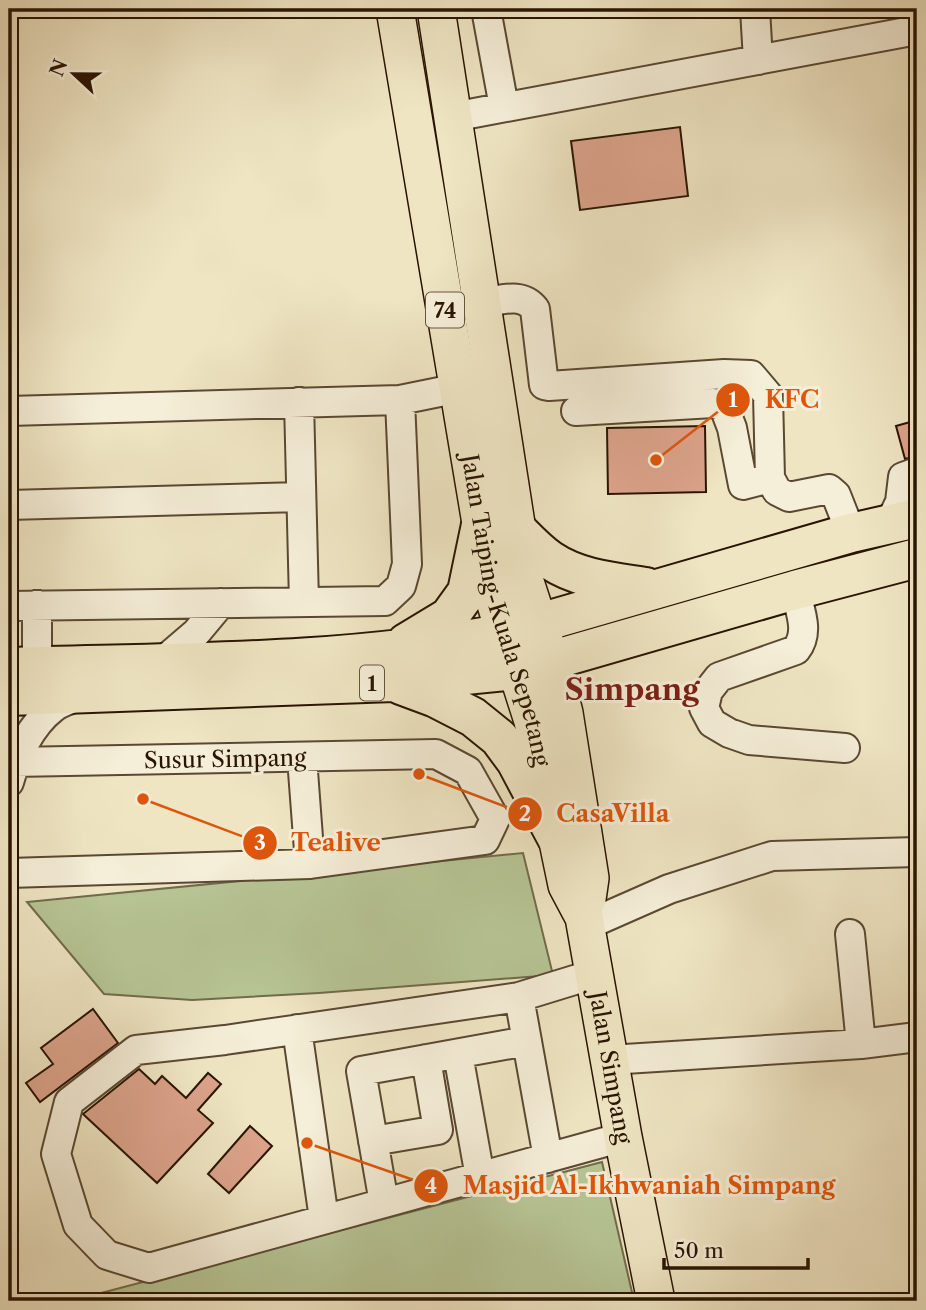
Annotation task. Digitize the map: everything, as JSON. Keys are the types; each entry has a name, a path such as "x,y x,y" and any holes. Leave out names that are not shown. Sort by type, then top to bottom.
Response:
{"highway":[{"name":"1","path":"9,696 86,693 395,666 449,644 521,628 851,533 903,521"},
{"path":"557,838 516,761 499,738 473,717 436,698 395,666 449,617 467,592 500,525 550,560 576,573 600,580 657,589"},
{"name":"1","path":"23,667 242,660 395,666 535,666 794,590 917,558"}],"main road":[{"name":"Jalan Taiping-Kuala Sepetang","path":"395,9 459,388 500,525 525,582 521,628 535,666 564,713 590,878 584,922"},
{"name":"Jalan Taiping-Kuala Sepetang","path":"436,9 480,303 500,525"},
{"name":"Jalan Taiping-Kuala Sepetang","path":"535,666 533,721 567,885 584,922"},
{"name":"Jalan Simpang","path":"584,922 656,1301"}],"street":[{"path":"486,9 504,107"},
{"path":"755,9 758,60"},
{"path":"453,117 917,30"},
{"path":"480,303 520,298 529,302 534,310 544,385 724,373 751,375 768,395 757,482"},
{"path":"9,411 400,400 459,388"},
{"path":"9,606 385,601 401,586 407,564 400,400"},
{"path":"299,402 304,602"},
{"path":"576,411 713,403 724,407 757,482 789,497 829,489 836,495 851,533"},
{"path":"903,521 900,502 903,477 917,472"},
{"path":"9,505 301,497"},
{"path":"794,590 805,632 803,642 796,650 719,677 708,691 705,708 712,723 729,733 750,740 845,748"},
{"path":"161,663 196,633 220,603"},
{"path":"23,667 37,605"},
{"path":"10,765 38,722 55,706 86,693"},
{"name":"Susur Simpang","path":"10,765 436,754 468,771 495,819 485,840 310,864"},
{"path":"9,873 310,864 302,758"},
{"path":"584,922 668,889 772,856 917,852"},
{"path":"850,934 861,1044"},
{"path":"594,974 519,997 136,1050 69,1102 56,1154 78,1225 107,1255 149,1268 623,1138"},
{"path":"519,997 548,1158"},
{"path":"298,1029 324,1219"},
{"path":"609,1060 861,1044 917,1037"},
{"path":"384,1203 361,1071 527,1041"},
{"path":"458,1054 480,1177"},
{"path":"373,1142 438,1130 426,1059"}],"green space":[{"path":"523,853 553,975 192,1000 104,994 27,902"},
{"path":"602,1162 634,1301 78,1301 78,1299"}],"building":[{"path":"680,127 688,196 580,210 571,141"},
{"path":"917,420 917,456 905,459 896,426"},
{"path":"705,426 706,492 608,494 607,428"},
{"path":"93,1009 118,1043 40,1102 26,1083 53,1064 41,1048"},
{"path":"139,1069 155,1084 162,1076 186,1098 208,1073 221,1084 198,1110 213,1123 157,1183 83,1114"},
{"path":"250,1126 272,1146 229,1193 208,1174"}],"place":[{"name":"KFC","path":"656,460"},
{"name":"CasaVilla","path":"419,774"},
{"name":"Tealive","path":"143,799"},
{"name":"Masjid Al-Ikhwaniah Simpang","path":"307,1143"}],"district":[{"name":"Simpang","path":"632,689"}]}
